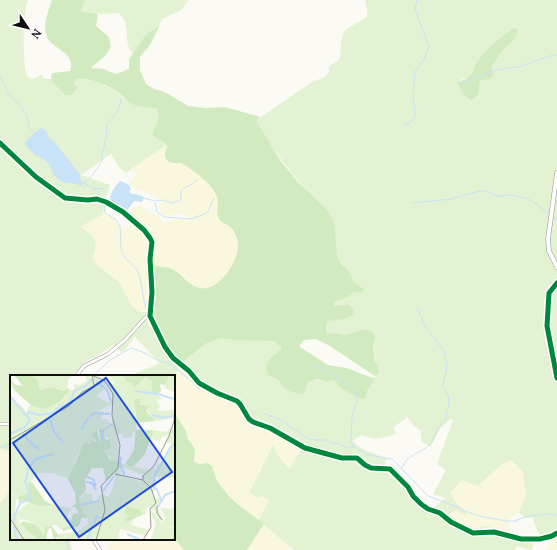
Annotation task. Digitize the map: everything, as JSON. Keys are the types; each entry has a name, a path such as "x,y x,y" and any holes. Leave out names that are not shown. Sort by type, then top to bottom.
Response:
{"street":[{"path":"0,143 36,177 65,198 88,200 97,199 106,202 123,212 144,230 152,242 150,259 152,292 150,316 165,347 173,358 189,371 199,384 240,404 245,414 253,422 270,428 305,448 316,452 342,458 357,458 365,466 371,468 390,469 408,487 413,496 421,504 428,509 440,513 451,522 473,533 494,532 521,540 540,539 557,533"},
{"path":"557,173 548,240 548,251 557,267"},
{"path":"557,283 549,293 547,326 557,378"},
{"path":"77,375 84,366 108,354 125,340 145,318 150,316"},
{"path":"95,540 100,550"}],"green space":[{"path":"0,0 28,0 24,25 24,60 28,77 32,79 41,74 45,79 51,79 55,85 67,95 77,79 81,78 98,82 119,93 123,98 144,107 157,109 159,118 152,133 166,145 126,173 119,167 111,154 81,175 110,185 103,214 80,227 89,233 94,240 95,248 92,258 98,266 119,282 132,306 139,312 152,312 153,323 182,364 205,344 221,338 274,341 281,347 282,350 273,378 291,392 305,387 312,379 326,382 334,380 339,387 357,397 367,391 375,381 373,378 376,376 376,365 371,331 365,329 346,335 335,333 327,335 326,324 328,321 336,319 353,307 345,304 335,306 334,302 348,297 355,292 362,293 364,289 354,282 347,268 342,265 339,260 337,255 333,220 283,162 265,136 257,122 258,119 312,82 325,77 329,72 329,67 338,61 340,57 342,36 346,30 367,16 365,0 557,0 557,529 551,534 540,537 532,517 526,518 519,513 526,495 523,472 512,460 501,465 478,486 462,480 450,493 457,504 467,513 465,516 456,510 449,514 470,529 485,526 511,535 530,537 534,540 532,550 517,546 515,550 294,550 258,520 269,501 261,495 259,498 249,493 273,445 278,455 289,469 301,449 299,439 267,422 250,416 238,398 205,382 197,377 185,365 172,375 133,375 159,364 158,361 135,337 122,353 113,345 98,356 86,361 73,375 10,375 10,451 0,449","holes":["509,30 514,40 503,50 492,66 493,71 490,79 480,81 478,95 470,100 463,94 460,80 467,78 480,59","407,417 414,426 420,430 422,442 431,447 441,429 450,419 453,420 437,464 446,470 433,494 445,498 434,508 419,499 396,472 390,467 384,465 387,459 361,448 352,441 362,435 371,438 383,438 396,434 393,428"]},
{"path":"52,0 85,0 81,11 98,14 96,26 109,37 111,47 105,56 91,68 103,69 116,74 129,69 129,59 147,33 155,29 160,24 150,45 140,57 140,70 146,84 154,89 165,92 188,106 206,108 225,107 260,117 257,122 280,160 297,181 327,210 335,227 337,255 339,260 342,265 347,268 354,282 364,289 363,293 355,292 348,297 334,302 335,306 348,305 354,310 353,314 348,318 328,321 326,324 327,334 335,333 346,335 365,329 371,331 375,336 373,346 375,361 378,366 379,373 375,376 330,346 316,339 304,340 300,347 328,365 346,368 373,378 375,380 367,391 366,397 362,399 353,395 339,387 334,380 327,382 316,379 308,382 303,394 291,392 283,387 279,381 267,374 266,369 268,362 281,350 281,347 274,341 221,338 205,344 181,364 167,348 153,323 149,274 150,263 176,271 196,287 207,288 221,280 235,259 238,244 236,237 231,227 221,221 217,214 218,203 212,188 191,169 181,163 172,163 167,160 165,155 167,147 166,144 153,136 152,133 159,118 157,109 140,107 132,104 118,92 104,84 92,80 81,78 77,79 74,83 77,87 71,95 66,95 55,85 51,79 52,73 70,71 71,64 67,55 52,44 46,34 46,21"},
{"path":"85,0 188,1 181,10 164,18 155,29 147,33 133,54 128,45 127,28 124,19 118,13 101,14 81,11"},
{"path":"515,28 518,30 514,40 503,50 492,66 493,76 490,79 480,81 478,95 470,100 463,94 458,83 468,77 478,61 490,47 506,33"},
{"path":"166,145 168,147 165,159 174,163 181,162 202,177 217,198 217,210 225,224 235,233 238,244 236,258 225,277 217,284 210,287 200,288 192,285 179,272 171,268 158,268 150,263 149,274 152,312 139,312 132,306 119,282 98,266 92,258 96,250 95,241 79,227 103,214 109,215 113,218 124,230 130,226 127,218 132,214 131,209 141,205 149,212 159,216 163,223 182,218 189,221 190,219 182,213 169,216 162,214 158,206 163,201 147,193 134,189 129,183 137,174 133,168"},
{"path":"185,365 197,377 238,398 246,412 299,439 301,449 288,469 273,445 261,467 249,492 261,495 269,501 258,520 228,495 217,481 213,469 194,461 194,449 188,439 186,431 175,414 175,375 172,375"},
{"path":"175,414 195,449 194,461 199,464 208,463 212,466 217,481 228,495 236,503 264,524 247,550 184,550 175,539"},
{"path":"0,449 10,451 10,490 0,504"},
{"path":"513,460 523,472 526,495 519,513 511,517 509,521 509,534 485,526 470,529 450,516 449,514 456,510 465,516 450,493 462,480 478,486 501,465"},
{"path":"10,490 10,540 70,540 72,550 0,550 0,504"},
{"path":"264,524 291,547 289,550 247,550"},
{"path":"557,535 557,550 545,550 556,536"},
{"path":"175,539 184,550 107,550 111,541 110,540"}],"water":[{"path":"40,128 44,129 49,138 72,164 80,175 81,184 85,188 77,184 62,182 53,174 49,164 42,158 36,156 25,144 26,141"},
{"path":"120,181 128,184 131,189 129,192 132,194 144,197 142,202 134,201 128,209 123,210 110,202 111,193"}],"waterway":[{"path":"404,126 415,117 413,96 415,72 424,59 429,47 415,9 417,0"},
{"path":"459,84 495,70 518,67 557,55"},
{"path":"0,76 8,94 17,102 27,115 29,127 35,134"},
{"path":"84,183 92,176 102,161 107,123 117,112 121,99"},
{"path":"143,198 155,201 164,200 171,203 179,201 181,199 181,191 198,180"},
{"path":"80,181 96,190 102,198"},
{"path":"94,188 104,189"},
{"path":"413,203 451,199 485,191 497,196 511,195 526,198 550,215"},
{"path":"155,203 157,212 165,217 191,219 207,213 214,198"},
{"path":"104,203 105,213 115,219 120,226 122,252 137,270 146,309"},
{"path":"553,217 557,220"},
{"path":"402,468 404,463 410,457 432,442 438,429 446,420 449,404 449,398 443,386 447,367 444,351 425,326 417,307"},
{"path":"94,375 110,360 131,348 145,353 157,360 170,364 194,383 199,390"},
{"path":"314,364 347,384 357,393 357,400 352,417 352,444 368,455 392,459 428,496 479,516 507,521 515,521 525,517 537,515 557,515"},
{"path":"263,413 281,420 307,438 314,440 326,440 332,443 340,444 347,448 354,447"},
{"path":"0,448 10,443"},
{"path":"6,447 10,448"},
{"path":"66,540 69,550"}],"cycle path":[{"path":"0,143 36,177 65,198 88,200 97,199 106,202 123,212 144,230 152,242 150,259 152,292 150,316 165,347 173,358 189,371 199,383 217,393 237,401 249,419 253,422 270,428 305,448 342,458 357,458 371,468 390,469 408,487 413,496 421,504 428,509 440,513 451,522 473,533 494,532 521,539 540,539 557,533"},
{"path":"557,283 549,293 547,326 557,378"}]}
